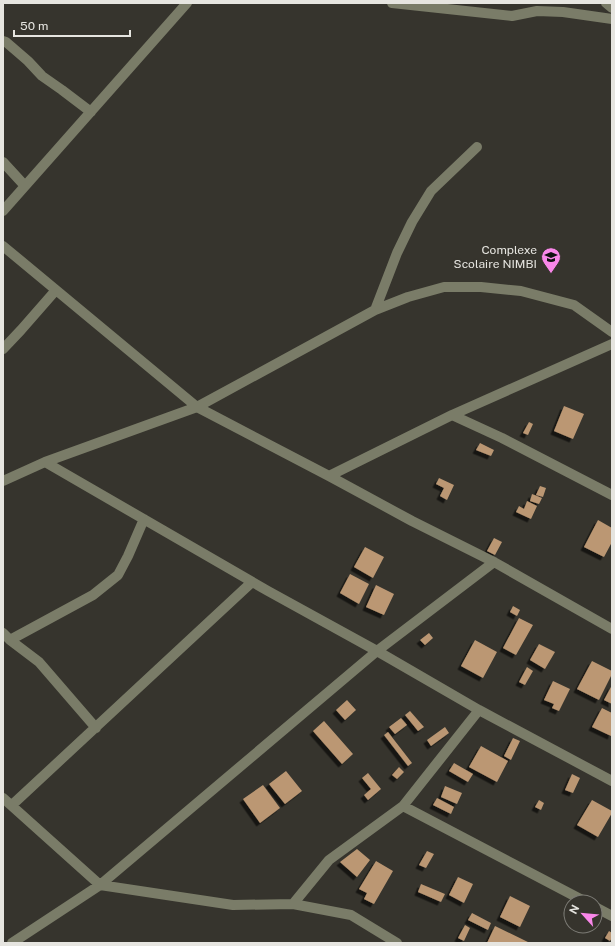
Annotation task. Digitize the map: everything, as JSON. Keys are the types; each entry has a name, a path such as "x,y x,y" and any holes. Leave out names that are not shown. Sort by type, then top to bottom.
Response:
{"street":[{"path":"3,211 187,3"},
{"path":"392,3 512,16 537,11 563,12 612,19"},
{"path":"606,3 612,8"},
{"path":"3,41 28,61 42,76 91,112"},
{"path":"375,310 397,253 412,222 431,191 477,147"},
{"path":"3,162 25,186"},
{"path":"3,246 196,407 412,521 494,562 612,629"},
{"path":"3,481 45,462 196,407 375,310 408,296 444,287 481,287 521,291 574,305 612,332"},
{"path":"3,348 56,290"},
{"path":"329,476 452,415 612,344"},
{"path":"452,415 502,438 612,495"},
{"path":"45,462 252,582 377,651 479,710 612,781"},
{"path":"96,728 39,662 7,637 93,595 118,575 144,520"},
{"path":"12,943 100,884 377,651 494,562"},
{"path":"12,805 252,582"},
{"path":"293,904 329,860 403,806 479,710"},
{"path":"3,798 100,884 233,905 293,904 351,915 397,943"},
{"path":"403,806 571,894"},
{"path":"603,911 612,916"}],"building":[{"path":"564,406 584,414 573,439 554,431"},
{"path":"529,422 533,424 528,435 523,433"},
{"path":"480,443 494,450 491,456 476,450"},
{"path":"439,478 454,485 447,500 440,496 444,488 436,484"},
{"path":"540,486 546,488 543,497 536,495"},
{"path":"532,494 542,498 539,504 530,501"},
{"path":"527,501 537,506 531,519 516,512 519,506 524,509"},
{"path":"598,520 612,528 612,542 604,557 584,547"},
{"path":"494,538 502,542 495,555 487,551"},
{"path":"365,547 384,557 373,578 354,567"},
{"path":"350,574 369,584 359,604 340,593"},
{"path":"376,585 394,594 384,615 366,607"},
{"path":"513,606 520,610 517,616 510,612"},
{"path":"519,618 533,625 516,655 503,648"},
{"path":"429,633 433,638 425,645 420,640"},
{"path":"475,640 497,652 483,678 461,666"},
{"path":"539,644 555,652 545,669 530,660"},
{"path":"592,661 612,671 612,674 599,700 577,689"},
{"path":"527,667 533,671 525,685 519,682"},
{"path":"553,681 570,689 559,711 552,708 554,704 544,700"},
{"path":"612,685 612,704 604,700"},
{"path":"347,700 356,710 345,720 336,710"},
{"path":"602,708 612,713 611,736 592,727"},
{"path":"410,711 424,727 418,731 405,715"},
{"path":"401,718 407,725 395,734 389,727"},
{"path":"324,721 353,754 342,764 313,731"},
{"path":"445,727 449,733 431,746 427,740"},
{"path":"388,732 412,763 408,766 384,735"},
{"path":"513,738 520,741 511,760 504,756"},
{"path":"481,746 508,761 497,782 469,767"},
{"path":"454,763 473,774 468,782 449,771"},
{"path":"399,767 404,772 397,779 392,775"},
{"path":"286,771 302,791 285,804 269,784"},
{"path":"368,773 381,789 368,800 364,795 371,789 362,778"},
{"path":"572,774 580,778 573,793 565,790"},
{"path":"263,785 280,808 260,823 243,799"},
{"path":"445,786 462,793 457,804 441,797"},
{"path":"437,798 454,807 451,814 433,805"},
{"path":"539,800 544,803 541,810 535,807"},
{"path":"592,800 612,811 598,837 577,825"},
{"path":"357,849 370,860 357,877 340,862"},
{"path":"427,851 434,854 426,868 419,865"},
{"path":"376,861 393,871 374,904 364,899 367,893 359,889"},
{"path":"458,877 473,884 464,903 449,895"},
{"path":"421,884 445,894 441,902 418,892"},
{"path":"510,896 530,906 520,927 500,917"},
{"path":"472,913 491,923 488,930 468,920"},
{"path":"465,925 470,928 464,941 458,938"},
{"path":"495,926 530,943 487,943"},
{"path":"609,931 612,933 612,938 610,941 605,938"}],"place":[{"name":"Complexe Scolaire NIMBI","path":"551,274"}]}
